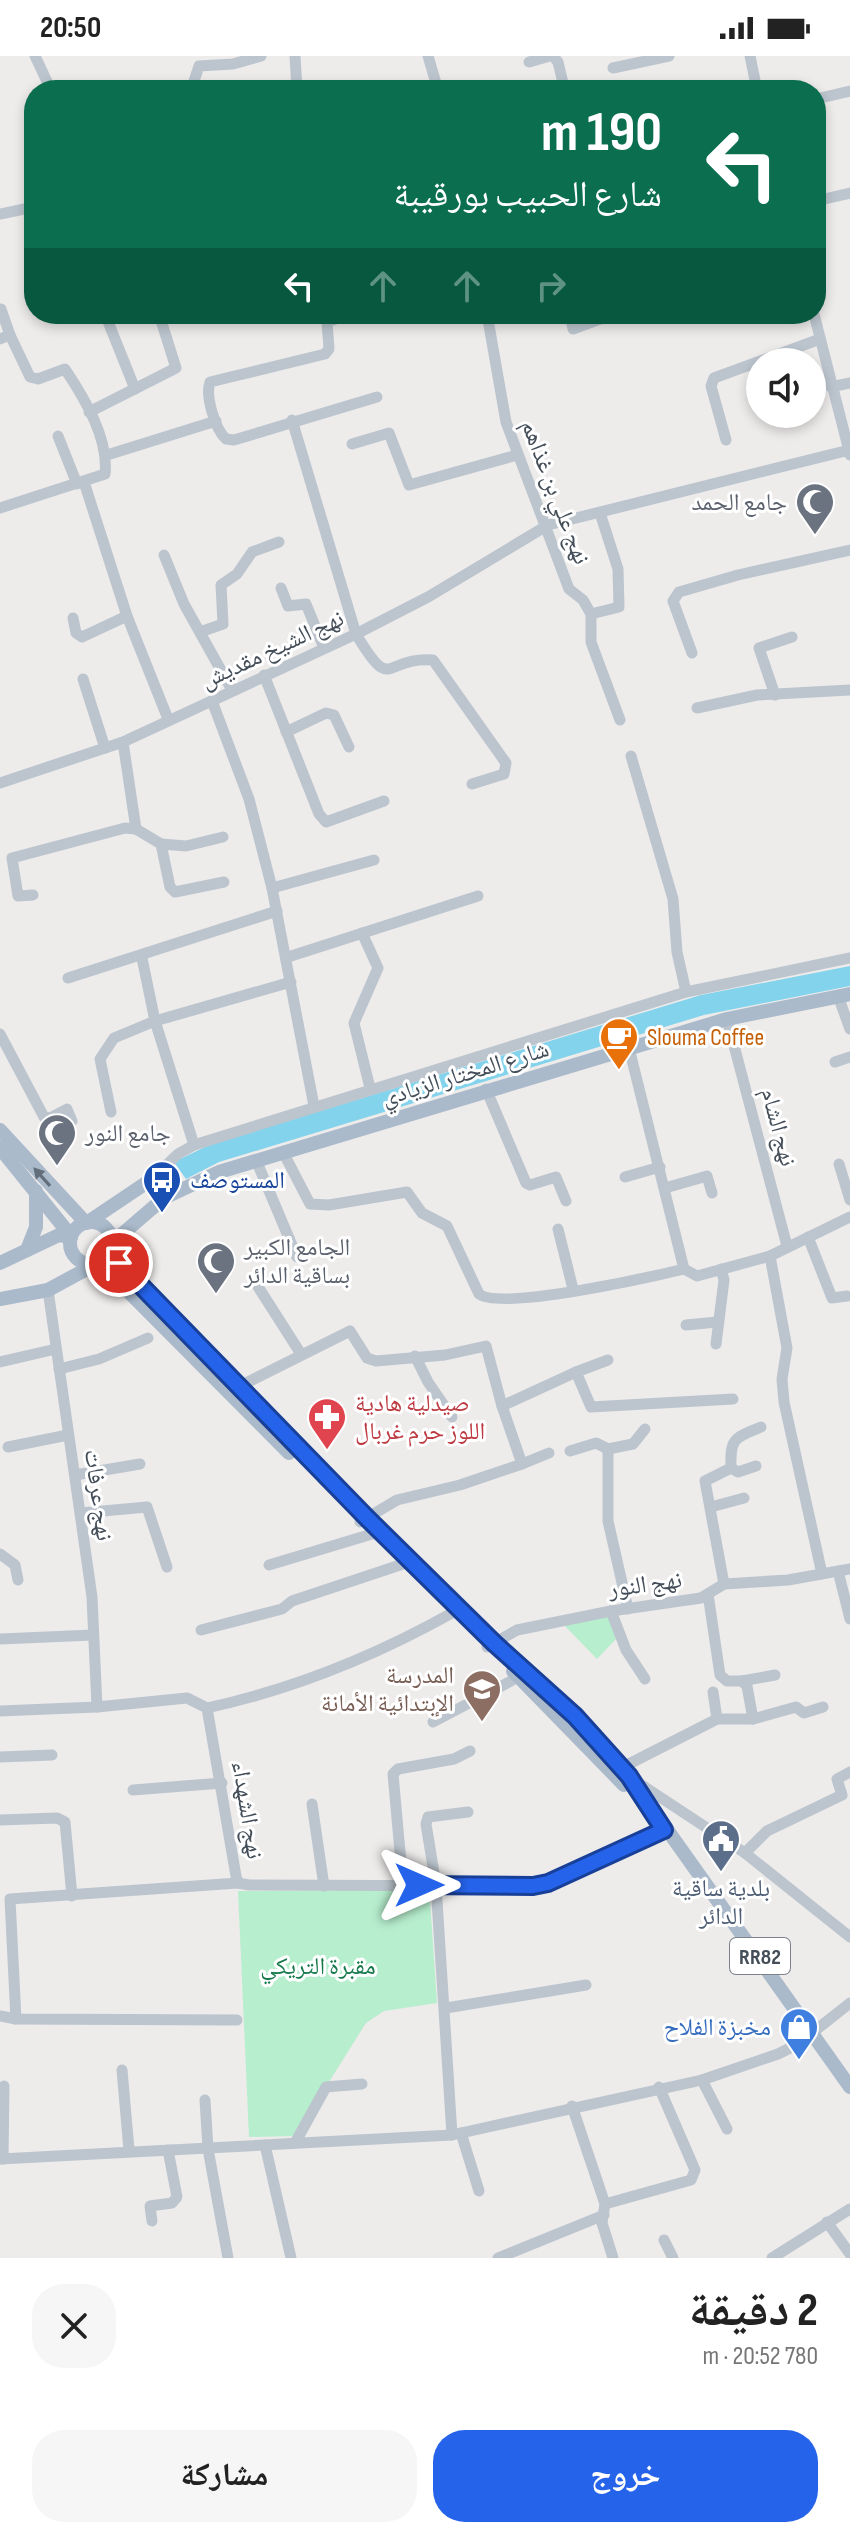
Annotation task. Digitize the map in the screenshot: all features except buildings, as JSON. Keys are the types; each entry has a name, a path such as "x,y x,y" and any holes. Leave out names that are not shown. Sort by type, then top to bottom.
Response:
{"main road":[{"name":"شارع المختار الزيادي","path":"112,1244 164,1198 219,1172 486,1089 727,1019 844,995"},
{"name":"RR82","path":"0,1130 87,1222 106,1228 124,1269 233,1390"},
{"name":"RR82","path":"0,1148 71,1236 75,1257 97,1264 233,1390 491,1645 516,1675 627,1780"},
{"path":"0,1263 59,1235 71,1236 152,1179 164,1198"},
{"path":"27,1250 36,1227 36,1190"},
{"path":"0,1299 48,1290 97,1264 112,1244"},
{"name":"RR82","path":"364,1520 372,1534 452,1613 575,1716 648,1806 759,1954 850,2087"}],"street":[{"path":"35,56 46,80"},
{"path":"194,80 199,66 233,64 261,56"},
{"path":"295,56 296,80"},
{"path":"428,56 435,80"},
{"path":"529,62 552,56 558,62 562,80"},
{"path":"613,68 669,56"},
{"path":"750,56 755,80"},
{"path":"826,97 850,91"},
{"path":"826,199 850,193"},
{"path":"0,214 24,209"},
{"path":"0,508 105,474 107,455 89,412 65,369 38,379 30,377 5,337 1,309"},
{"path":"109,324 135,389"},
{"path":"89,412 176,368 162,324"},
{"path":"327,324 329,349 325,354 210,382 208,391 222,437 230,440 377,397"},
{"name":"نهج علي بن غذاهم","path":"489,324 506,422 517,455 548,525 569,589 583,600 591,614"},
{"path":"816,324 849,452"},
{"path":"726,440 711,386 714,378 820,339"},
{"path":"831,387 850,383"},
{"path":"292,420 356,634 379,669 428,659 438,664 508,768 504,774 472,784"},
{"path":"107,455 216,421"},
{"path":"352,444 389,433 409,485 517,455"},
{"path":"58,436 81,483 127,616 168,719"},
{"name":"نهج الشيخ مقديش","path":"0,783 123,742 356,634 428,597 548,525 849,452"},
{"path":"600,513 618,569 619,607 591,614 591,642 620,720"},
{"path":"200,632 223,624 221,585 237,574 252,552 279,542"},
{"path":"692,653 673,601 679,592 850,550"},
{"path":"164,555 200,632 232,690"},
{"path":"281,588 288,606 306,604 324,648"},
{"path":"73,618 76,633 82,637 127,616"},
{"path":"775,695 759,648 792,637"},
{"path":"264,675 319,814 326,822 384,801"},
{"path":"83,679 105,748"},
{"path":"697,708 775,695 850,690"},
{"path":"212,701 249,799 272,888 288,957 314,1106"},
{"path":"286,732 326,713 334,715 349,747"},
{"path":"123,742 136,829"},
{"path":"631,756 673,899 677,952 686,992"},
{"path":"33,895 18,896 12,858 125,828 136,829 161,844 186,846 223,837"},
{"path":"161,844 170,887 175,892 224,882"},
{"path":"272,888 374,860"},
{"path":"288,957 478,896"},
{"path":"68,978 142,958 277,911"},
{"path":"362,933 378,968 354,1023 370,1088"},
{"path":"142,958 155,1021 194,1145"},
{"path":"152,1179 178,1154 194,1145 370,1088 686,992 850,958"},
{"path":"111,1112 100,1059 105,1047 114,1038 155,1021 291,982"},
{"path":"844,995 850,1029"},
{"name":"نهج الشام","path":"727,1019 787,1246"},
{"path":"0,1034 44,1117 50,1118 67,1109 72,1121"},
{"path":"629,1048 684,1269"},
{"path":"835,1062 850,1057"},
{"path":"486,1089 526,1183 530,1185 556,1177 566,1201"},
{"path":"283,1152 303,1195 318,1207 407,1192 422,1213 447,1226 479,1294 486,1300 524,1299 684,1269 697,1276 770,1256 850,1217"},
{"path":"256,1160 297,1257"},
{"path":"839,1164 850,1200"},
{"path":"625,1177 660,1167"},
{"path":"665,1188 707,1176 712,1193"},
{"path":"558,1229 573,1289"},
{"path":"808,1237 832,1298 847,1296"},
{"path":"770,1256 787,1348 782,1379 784,1402 822,1574"},
{"path":"716,1344 724,1280 721,1269"},
{"path":"255,1282 301,1354"},
{"name":"نهج عرفات","path":"48,1290 81,1513 97,1707"},
{"path":"686,1325 717,1322"},
{"path":"233,1390 350,1331 367,1358 376,1361 445,1355 486,1346 522,1464"},
{"path":"59,1369 99,1359 148,1338"},
{"path":"0,1362 56,1349"},
{"path":"415,1356 452,1417"},
{"path":"502,1406 608,1360"},
{"path":"576,1372 591,1407 733,1399"},
{"path":"731,1468 730,1447 736,1438 761,1427"},
{"path":"570,1451 596,1443 608,1449 633,1444 645,1429"},
{"path":"8,1447 68,1435"},
{"path":"608,1449 608,1521 628,1609"},
{"path":"364,1520 397,1500 460,1485 549,1453"},
{"path":"75,1475 140,1464"},
{"path":"731,1468 738,1472 756,1466"},
{"path":"724,1584 705,1481 731,1468"},
{"path":"711,1507 744,1498"},
{"path":"81,1513 147,1507 167,1567"},
{"path":"269,1565 372,1534"},
{"path":"0,1554 15,1565 18,1580"},
{"path":"201,1630 282,1609 292,1601 403,1564"},
{"path":"844,1570 850,1619"},
{"name":"نهج النور","path":"491,1645 517,1630 708,1594 724,1584 844,1570"},
{"path":"708,1594 720,1675 727,1681 775,1675"},
{"path":"611,1611 626,1650 645,1679"},
{"path":"0,1711 97,1707 187,1698 207,1708 257,1696 355,1662 452,1613"},
{"path":"0,1639 93,1635"},
{"path":"433,1722 511,1681 516,1675"},
{"path":"742,1681 747,1686 753,1719"},
{"path":"713,1692 717,1719"},
{"path":"823,1707 804,1713 796,1707 753,1719 717,1719 627,1780 662,1798 745,1853 850,1937"},
{"name":"نهج الشهداء","path":"207,1708 238,1883 533,1886 548,1883 664,1830"},
{"path":"403,1885 393,1774 398,1769 454,1759 470,1751"},
{"path":"0,1757 52,1755"},
{"path":"745,1853 767,1831 842,1795 837,1779 850,1772"},
{"path":"133,1790 222,1783"},
{"path":"312,1804 324,1886"},
{"path":"468,1812 427,1820 436,1885 457,2134 479,2191"},
{"path":"0,1820 57,1818 65,1822 72,1896"},
{"path":"16,2019 5,1900 238,1883"},
{"path":"446,2008 586,1985"},
{"path":"4,2086 2,2159 457,2134 572,2106 702,2080 778,2054 813,2035 850,2003"},
{"path":"0,2016 16,2019 237,2020"},
{"path":"122,2070 129,2150"},
{"path":"702,2080 727,2129"},
{"path":"295,2143 326,2087 362,2084"},
{"path":"498,2258 604,2210 691,2180 695,2170 659,2087"},
{"path":"205,2100 208,2149 228,2258"},
{"path":"572,2106 604,2210 602,2223 613,2258"},
{"path":"265,2145 291,2258"},
{"path":"152,2221 150,2206 172,2203 177,2197 168,2150"},
{"path":"830,2220 850,2202"},
{"path":"772,2258 850,2209"},
{"path":"830,2220 850,2254"},
{"path":"664,2240 673,2258"}],"green space":[{"path":"608,1616 616,1639 597,1659 563,1624"},
{"name":"مقبرة التريكي","path":"419,1890 430,1900 437,2003 384,2011 366,2023 295,2136 249,2137 238,1891"}],"water":[{"path":"850,966 850,986 704,1015 219,1162 186,1179 174,1162 211,1144 701,995"}],"place":[{"name":"جامع الحمد","path":"815,536"},
{"name":"Slouma Coffee","path":"619,1071"},
{"name":"جامع النور","path":"57,1167"},
{"name":"المستوصف","path":"162,1214"},
{"name":"الجامع الكبير بساقية الدائر","path":"216,1295"},
{"name":"صيدلية هادية اللوز حرم غربال","path":"327,1451"},
{"name":"المدرسة الإبتدائية الأمانة","path":"482,1723"},
{"name":"بلدية ساقية الدائر","path":"721,1873"},
{"name":"مخبزة الفلاح","path":"799,2061"}],"route":[{"path":"119,1263 367,1518 494,1643 575,1716 629,1776 664,1830 548,1883 533,1886 419,1885"}]}
